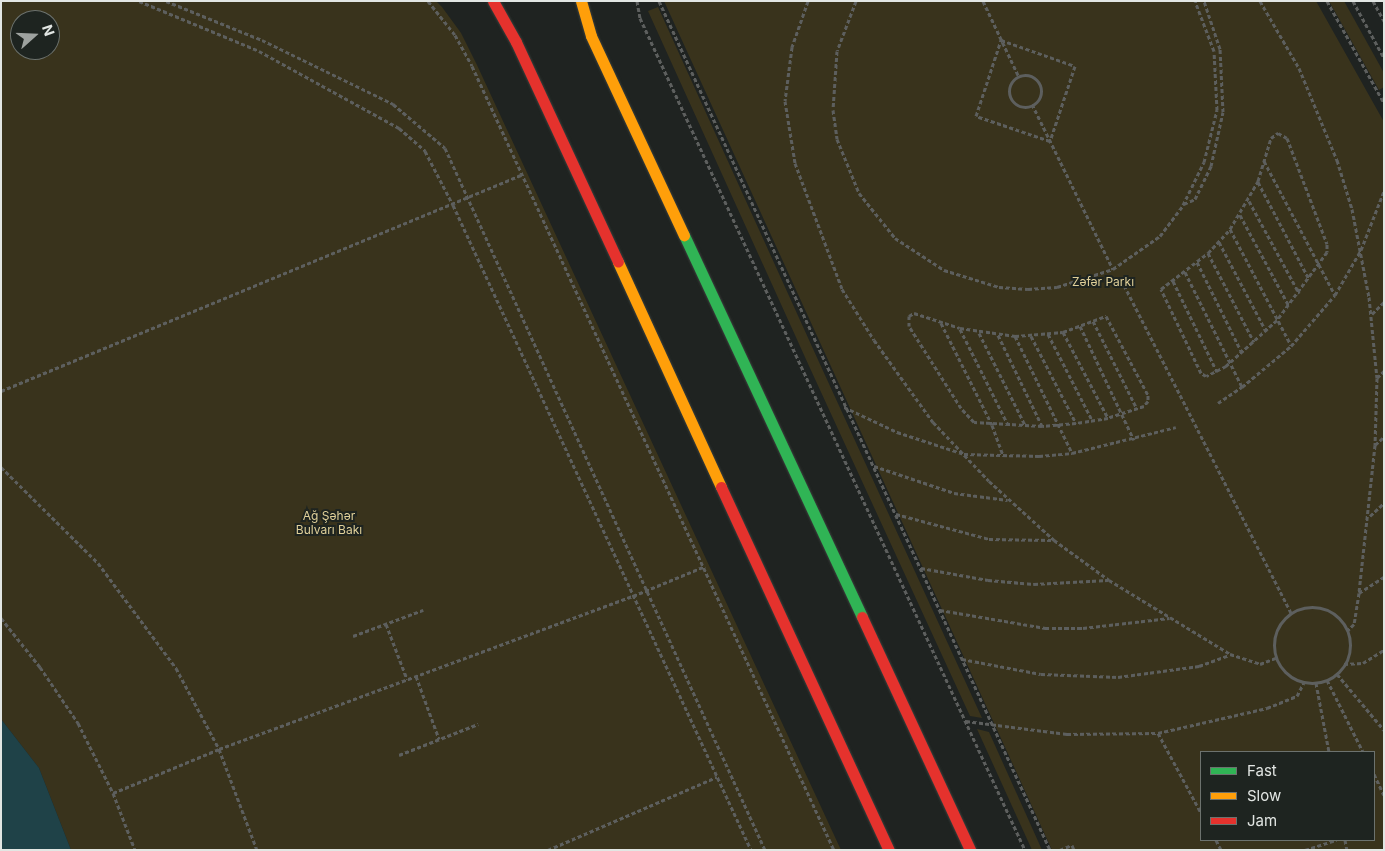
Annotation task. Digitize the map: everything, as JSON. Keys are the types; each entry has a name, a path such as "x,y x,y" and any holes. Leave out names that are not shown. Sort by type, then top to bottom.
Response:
{"main road":[{"path":"493,1 524,60 889,850"},
{"path":"581,1 591,36 970,850"}],"path":[{"path":"139,1 259,52 399,128 425,151 453,205 751,850"},
{"path":"166,1 262,40 393,104 446,148 765,850"},
{"path":"428,1 456,35 472,66 834,850"},
{"path":"637,1 640,18 1024,850"},
{"path":"660,1 844,407 1050,850"},
{"path":"808,1 792,47 785,101 798,172 842,289 874,340 933,422 1008,500 1054,540 1109,580 1230,654 1260,664 1276,658"},
{"path":"856,1 837,51 833,80 837,139 859,193 895,238 944,270 999,287 1057,286 1113,269 1160,236 1183,205 1204,162 1217,110 1214,51 1195,1"},
{"path":"982,1 1019,76"},
{"path":"1183,205 1195,199 1210,166 1223,112 1220,49 1204,1"},
{"path":"1260,1 1282,35 1318,111 1337,160 1361,250 1372,315 1378,378 1370,516 1354,624 1346,631"},
{"path":"1327,1 1384,102"},
{"path":"1354,1 1384,58"},
{"path":"1373,1 1384,21"},
{"path":"1002,40 1075,66 1050,141"},
{"path":"1002,40 976,116 1050,141"},
{"path":"1025,74 1037,79 1041,91 1037,102 1025,107 1014,102 1009,91 1014,79 1019,76 1025,74"},
{"path":"1032,104 1113,269"},
{"path":"1274,134 1283,134 1327,244 1327,252 1290,306 1277,320 1242,353 1217,372 1208,376 1201,373 1161,289 1185,272 1219,242 1240,215 1258,181 1263,161 1274,134"},
{"path":"1263,161 1335,295"},
{"path":"1,390 522,176"},
{"path":"1258,181 1309,279"},
{"path":"1218,403 1242,388 1291,346 1335,295 1361,250 1384,191"},
{"path":"1248,200 1299,293"},
{"path":"1240,215 1290,306"},
{"path":"1230,228 1291,346"},
{"path":"1219,242 1266,331"},
{"path":"1208,253 1254,342"},
{"path":"1197,262 1242,353"},
{"path":"1185,272 1242,388"},
{"path":"1173,281 1217,372"},
{"path":"1124,285 1291,613"},
{"path":"1372,315 1384,302"},
{"path":"914,314 960,328 1015,336 1063,332 1080,326 1106,316 1148,395 1147,404 1108,418 1058,425 992,424 969,419 908,321 914,314"},
{"path":"1093,321 1137,409"},
{"path":"941,323 992,424 1003,456"},
{"path":"1080,326 1134,440"},
{"path":"960,328 1008,425"},
{"path":"979,332 1025,425"},
{"path":"1063,332 1108,418"},
{"path":"1048,334 1092,421"},
{"path":"998,335 1042,426"},
{"path":"1015,336 1072,452"},
{"path":"1032,336 1076,423"},
{"path":"1378,378 1384,371"},
{"path":"844,407 897,432 964,454 1003,456 1072,452 1134,440 1176,426"},
{"path":"1375,445 1384,436"},
{"path":"873,466 946,491 1008,500"},
{"path":"1,467 98,563 138,614 176,668 219,749 257,850"},
{"path":"1370,516 1384,503"},
{"path":"895,514 989,538 1054,540"},
{"path":"113,793 219,749 633,596 704,566"},
{"path":"920,568 988,580 1034,584 1109,580"},
{"path":"1359,593 1384,577"},
{"path":"1303,608 1323,610 1339,620 1346,631 1349,654 1337,674 1327,680 1316,683 1304,682 1287,673 1276,658 1276,633 1291,613 1303,608"},
{"path":"353,636 423,610"},
{"path":"940,610 1045,628 1083,628 1169,618"},
{"path":"1,618 40,666 78,723 113,793 135,850"},
{"path":"386,624 407,679"},
{"path":"1344,664 1363,663 1384,650"},
{"path":"962,659 1041,674 1118,677 1199,666 1230,654"},
{"path":"1337,674 1384,730"},
{"path":"416,676 440,739"},
{"path":"1327,680 1362,751"},
{"path":"965,721 1066,734 1158,733 1267,708 1297,696 1304,682"},
{"path":"1316,683 1329,751"},
{"path":"399,755 478,724"},
{"path":"1158,733 1200,811"},
{"path":"1375,776 1384,795"},
{"path":"548,850 717,777"},
{"path":"1304,850 1333,841"},
{"path":"1060,850 1072,845 1074,850"}],"green space":[{"name":"Ağ Şəhər Bulvarı Bakı","path":"1,1 436,1 461,33 477,65 841,850 71,850 39,768 1,719"},
{"name":"Zəfər Parkı","path":"664,1 1316,1 1384,122 1384,850 1052,850"},
{"path":"1329,1 1344,1 1384,73 1384,87 1379,90"},
{"path":"658,7 982,718 970,716 809,366 648,11"},
{"path":"977,729 989,732 1042,850 1032,850"}],"water":[{"path":"1,719 39,768 71,850 1,850"}],"traffic: fast":[{"path":"684,235 862,617"}],"traffic: slow":[{"path":"581,1 591,36 684,235"},
{"path":"618,262 721,487"}],"traffic: jam":[{"path":"493,1 516,42 618,262"},
{"path":"721,487 889,850"},
{"path":"862,617 970,850"}]}
